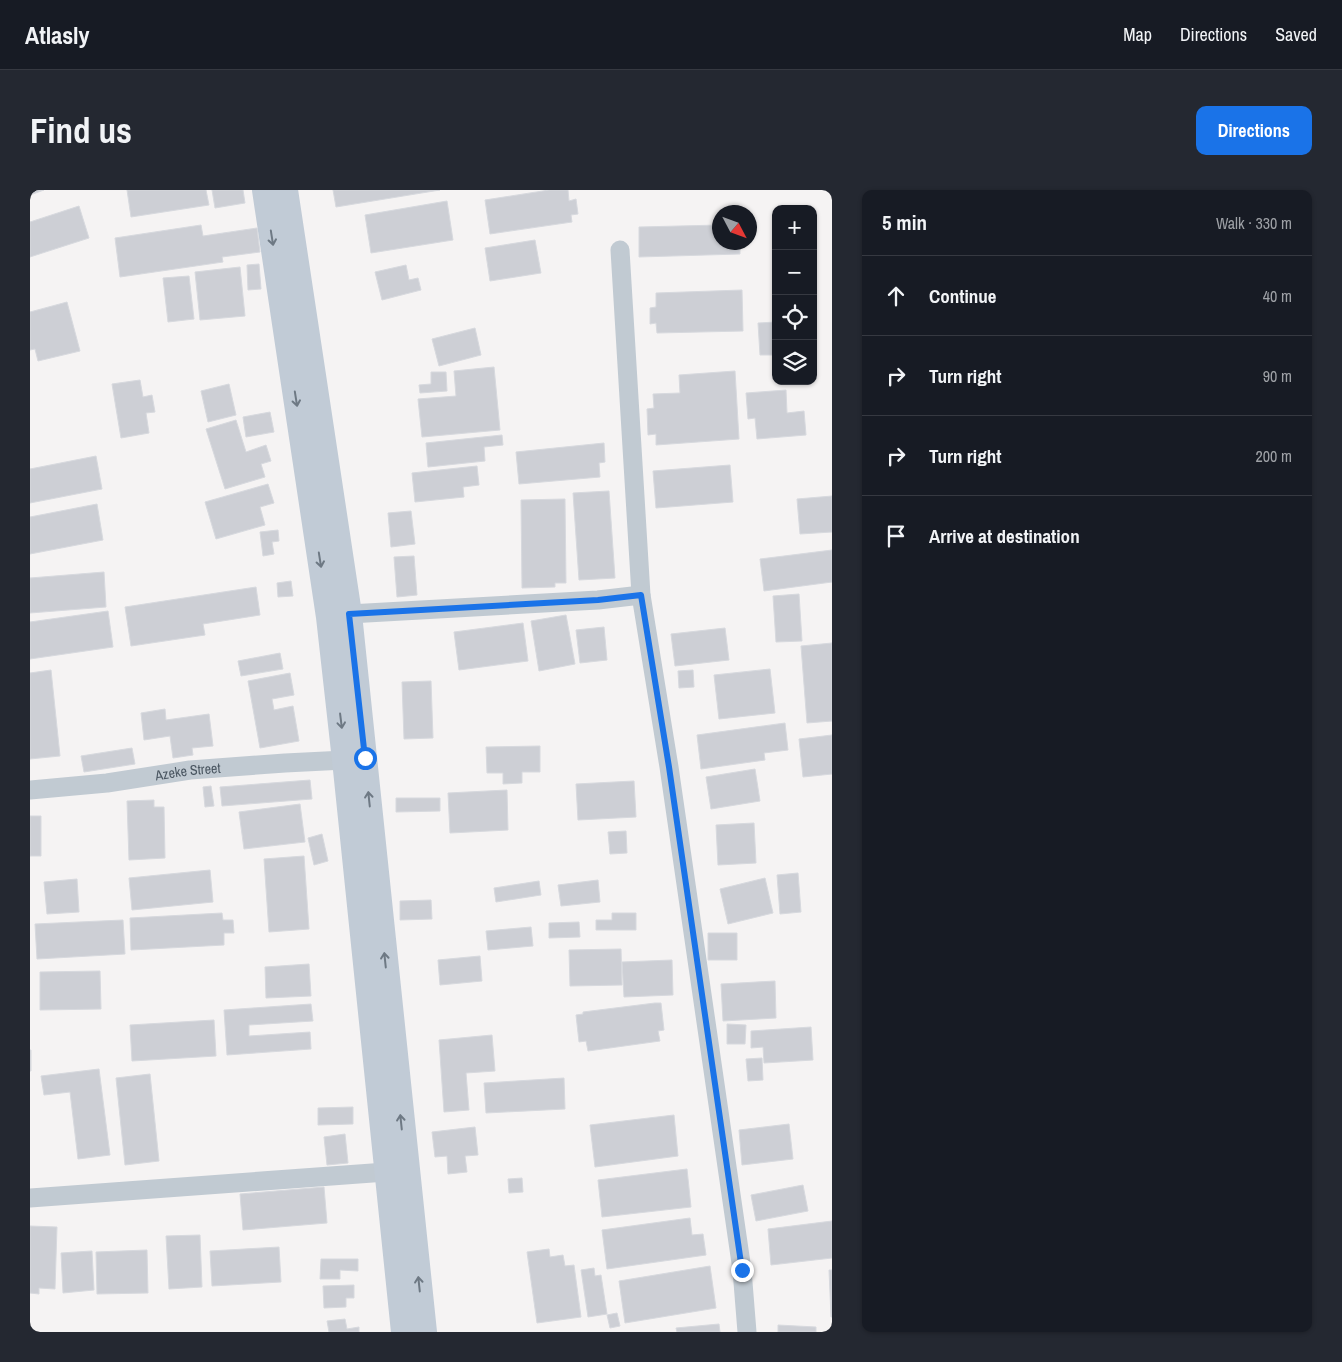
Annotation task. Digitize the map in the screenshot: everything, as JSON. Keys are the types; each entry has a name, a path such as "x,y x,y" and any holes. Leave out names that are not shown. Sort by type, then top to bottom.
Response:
{"main road":[{"path":"265,190 328,617 345,760 404,1332"},
{"path":"285,190 349,614 424,1332"}],"street":[{"path":"620,250 641,595 669,767 742,1270 747,1332"},
{"path":"349,614 598,600 641,595"},
{"name":"Azeke Street","path":"30,790 106,783 190,770 285,762 345,760"},
{"path":"30,1198 386,1172"}],"building":[{"path":"30,190 44,190 30,195"},
{"path":"127,190 206,190 209,205 131,217"},
{"path":"212,190 243,190 245,203 215,208"},
{"path":"333,190 440,190 336,207"},
{"path":"549,190 568,190 569,201 576,199 578,214 571,215 572,222 490,234 485,200"},
{"path":"447,201 453,240 371,253 365,215"},
{"path":"79,206 89,238 30,257 30,222"},
{"path":"201,225 203,236 257,228 260,252 222,257 223,262 120,277 115,238"},
{"path":"712,225 712,250 740,250 740,254 639,257 639,227"},
{"path":"535,240 541,273 490,281 485,248"},
{"path":"259,264 261,289 248,290 247,265"},
{"path":"406,265 409,280 418,278 421,290 382,300 375,272"},
{"path":"240,267 245,316 200,320 195,272"},
{"path":"189,276 194,319 168,322 163,278"},
{"path":"742,290 743,331 657,333 656,323 650,324 650,308 656,307 656,293"},
{"path":"67,302 80,351 38,361 35,349 30,350 30,312"},
{"path":"772,322 772,355 760,355 758,323"},
{"path":"475,328 481,355 439,366 432,339"},
{"path":"494,367 500,430 422,437 418,399 456,396 454,371"},
{"path":"735,371 739,439 656,445 656,434 648,435 647,409 654,408 653,394 680,393 679,375"},
{"path":"431,372 446,372 447,391 420,393 419,385 431,384"},
{"path":"140,380 143,397 152,395 155,412 146,413 149,433 121,438 112,384"},
{"path":"229,384 236,415 208,422 201,391"},
{"path":"786,390 787,413 804,411 806,435 757,439 755,418 748,419 746,393"},
{"path":"270,412 274,432 246,437 243,417"},
{"path":"236,420 246,452 266,445 271,461 261,464 265,477 225,489 206,429"},
{"path":"502,435 503,445 484,447 485,461 428,467 426,443"},
{"path":"604,443 605,462 599,463 600,477 519,484 516,452"},
{"path":"96,456 102,489 30,503 30,469"},
{"path":"730,465 733,502 656,508 653,471"},
{"path":"477,466 479,485 463,487 464,497 415,502 412,473"},
{"path":"268,484 274,503 260,507 265,525 216,539 205,502"},
{"path":"609,491 615,578 579,580 573,493"},
{"path":"832,496 832,532 800,534 797,499"},
{"path":"565,499 566,583 555,583 555,587 522,588 521,500"},
{"path":"97,504 103,540 30,554 30,517"},
{"path":"411,511 415,544 391,547 388,513"},
{"path":"278,530 279,541 272,542 274,554 263,556 260,532"},
{"path":"832,550 832,582 764,591 760,559"},
{"path":"414,556 417,595 397,597 394,557"},
{"path":"104,572 106,607 30,613 30,578"},
{"path":"291,581 293,596 278,597 277,583"},
{"path":"256,587 260,615 203,624 205,635 131,646 125,607"},
{"path":"799,594 802,641 776,642 773,596"},
{"path":"108,611 113,647 30,659 30,622"},
{"path":"566,615 575,664 539,671 531,621"},
{"path":"523,623 528,661 459,670 454,632"},
{"path":"604,627 607,660 580,663 576,630"},
{"path":"725,628 729,660 675,666 671,634"},
{"path":"832,643 832,721 807,723 801,646"},
{"path":"280,653 283,669 241,676 238,661"},
{"path":"770,669 775,713 719,719 714,675"},
{"path":"51,670 60,756 30,759 30,673"},
{"path":"693,670 694,687 679,688 678,671"},
{"path":"290,673 294,695 272,699 274,710 293,706 299,741 260,748 248,681"},
{"path":"431,681 433,738 404,739 402,682"},
{"path":"165,709 166,720 209,714 213,746 192,748 193,755 173,758 170,736 144,740 141,713"},
{"path":"785,723 788,750 764,753 765,760 701,769 697,735"},
{"path":"832,735 832,774 803,777 799,739"},
{"path":"540,746 540,772 522,772 522,783 503,784 503,773 487,773 486,747"},
{"path":"132,748 135,764 84,772 81,756"},
{"path":"755,769 760,801 711,809 706,777"},
{"path":"310,780 312,799 222,806 220,787"},
{"path":"634,781 636,817 578,820 576,784"},
{"path":"211,786 214,806 205,807 203,787"},
{"path":"507,790 508,830 450,833 448,793"},
{"path":"396,798 440,798 440,811 396,812"},
{"path":"154,800 154,807 164,807 165,858 129,860 127,801"},
{"path":"300,804 305,842 244,849 239,812"},
{"path":"30,816 41,816 41,856 30,856"},
{"path":"754,823 756,863 718,865 716,825"},
{"path":"626,831 627,853 610,854 608,832"},
{"path":"322,834 328,861 314,865 308,838"},
{"path":"304,856 309,929 269,932 264,859"},
{"path":"210,870 213,902 132,910 129,878"},
{"path":"798,873 801,912 780,914 777,875"},
{"path":"765,878 773,913 728,924 720,889"},
{"path":"77,879 79,912 47,914 44,882"},
{"path":"598,880 600,902 561,906 558,885"},
{"path":"539,881 541,895 496,902 494,888"},
{"path":"431,900 432,919 400,920 400,901"},
{"path":"222,913 223,920 233,920 234,933 224,933 224,945 131,950 130,918"},
{"path":"612,913 636,913 636,930 596,930 596,920 612,920"},
{"path":"123,920 125,954 37,959 35,924"},
{"path":"579,922 580,937 549,938 549,923"},
{"path":"531,927 533,946 488,950 486,931"},
{"path":"708,933 737,933 737,960 708,960"},
{"path":"621,949 622,985 570,986 569,950"},
{"path":"480,956 482,981 440,985 438,960"},
{"path":"672,960 673,995 624,997 622,962"},
{"path":"309,964 311,996 266,998 265,967"},
{"path":"100,971 101,1009 40,1010 40,972"},
{"path":"775,981 776,1018 723,1021 721,984"},
{"path":"661,1003 664,1030 658,1031 660,1041 588,1051 586,1041 579,1042 576,1015 583,1014 583,1012"},
{"path":"311,1004 313,1021 249,1025 249,1036 310,1032 311,1049 227,1055 224,1010"},
{"path":"214,1020 216,1056 132,1061 130,1025"},
{"path":"727,1024 746,1025 745,1044 727,1044"},
{"path":"811,1027 813,1060 764,1063 763,1047 751,1048 751,1031"},
{"path":"492,1035 495,1071 466,1073 469,1110 444,1112 439,1040"},
{"path":"31,1050 31,1071 30,1071"},
{"path":"762,1058 763,1080 748,1081 746,1059"},
{"path":"99,1069 110,1155 78,1159 70,1092 44,1095 41,1076"},
{"path":"150,1074 159,1161 125,1165 116,1078"},
{"path":"564,1078 565,1109 486,1113 484,1083"},
{"path":"353,1107 353,1124 318,1125 318,1108"},
{"path":"674,1115 678,1156 595,1167 590,1125"},
{"path":"789,1124 793,1159 742,1165 739,1130"},
{"path":"475,1127 478,1155 465,1156 467,1172 448,1174 447,1156 435,1157 432,1132"},
{"path":"345,1134 348,1163 327,1165 324,1137"},
{"path":"687,1169 691,1207 602,1217 598,1180"},
{"path":"522,1178 523,1192 509,1193 508,1179"},
{"path":"803,1185 808,1211 756,1221 751,1195"},
{"path":"324,1187 327,1223 243,1230 240,1194"},
{"path":"690,1218 692,1235 703,1234 706,1255 607,1269 602,1230"},
{"path":"832,1221 832,1258 771,1265 768,1229"},
{"path":"30,1226 57,1227 55,1289 39,1288 39,1294 30,1293"},
{"path":"200,1235 202,1287 169,1289 166,1236"},
{"path":"279,1247 281,1282 212,1286 210,1251"},
{"path":"549,1249 550,1257 563,1255 565,1266 574,1265 581,1317 537,1323 527,1252"},
{"path":"147,1250 148,1293 97,1294 96,1252"},
{"path":"92,1251 94,1290 63,1293 61,1253"},
{"path":"321,1259 358,1259 358,1271 340,1270 340,1279 320,1279"},
{"path":"710,1266 716,1308 625,1323 619,1281"},
{"path":"594,1268 595,1276 601,1275 607,1314 588,1317 581,1270"},
{"path":"829,1270 832,1270 832,1317 831,1317"},
{"path":"354,1285 354,1298 346,1298 346,1307 324,1308 323,1286"},
{"path":"617,1313 620,1326 610,1328 607,1315"},
{"path":"345,1319 347,1329 359,1327 359,1332 329,1332 327,1321"},
{"path":"719,1324 720,1332 677,1332 676,1328"},
{"path":"778,1325 816,1327 816,1332 778,1332"}],"route":[{"path":"365,758 349,614 598,600 641,595 669,767 742,1270"}]}
